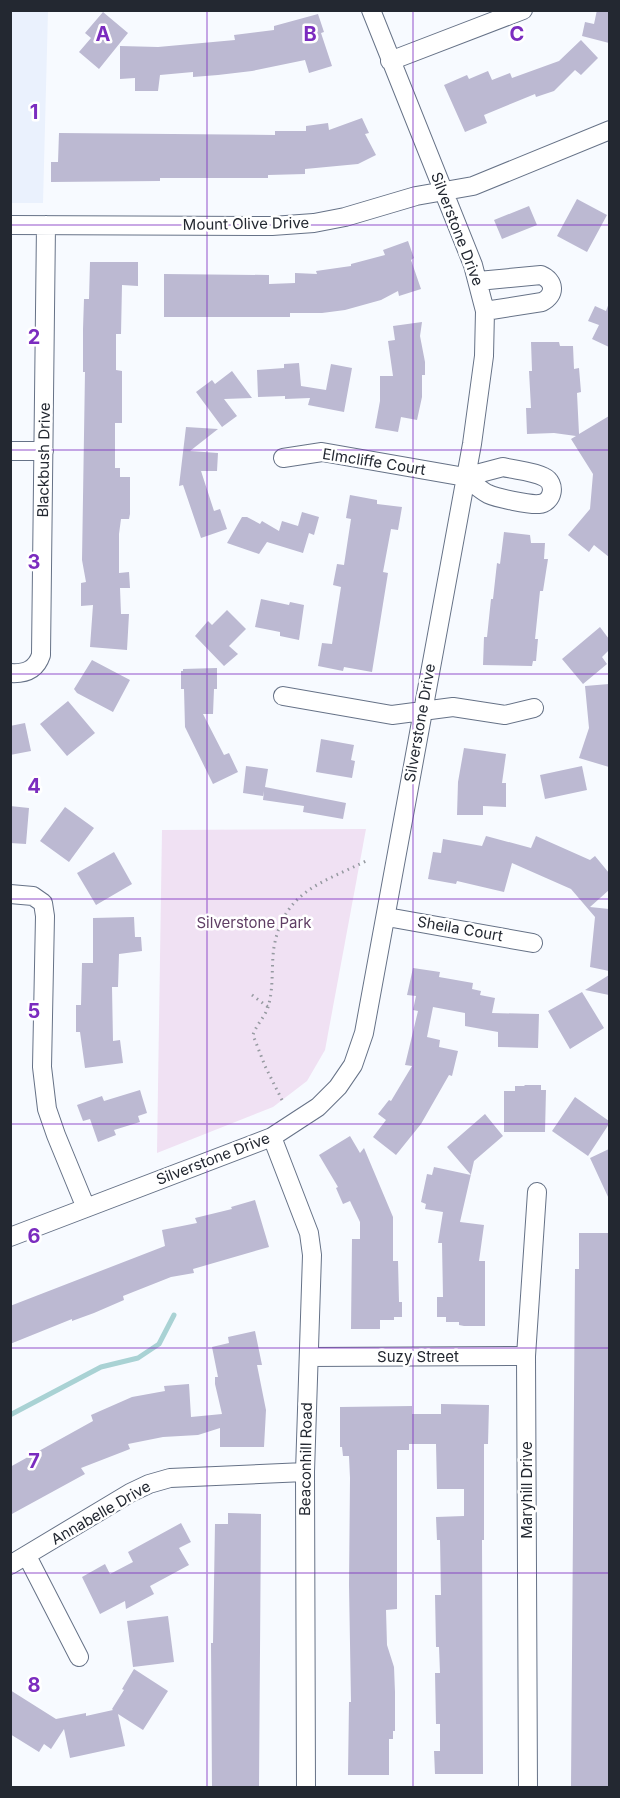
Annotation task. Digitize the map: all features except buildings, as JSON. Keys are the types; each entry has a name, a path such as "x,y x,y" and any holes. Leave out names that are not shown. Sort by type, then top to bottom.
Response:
{"street":[{"name":"Silverstone Drive","path":"10,1237 272,1137 318,1107 338,1087 353,1065 364,1033 387,917 465,477 484,356 485,311 478,281 371,10"},
{"path":"390,61 523,10"},
{"name":"Mount Olive Drive","path":"10,225 272,226 314,223 345,217 416,196 473,186 609,130"},
{"name":"Blackbush Drive","path":"10,673 22,674 32,670 38,664 41,655 46,225"},
{"path":"478,281 536,275 545,276 552,283 550,297 542,302 485,311"},
{"path":"10,451 44,451"},
{"name":"Elmcliffe Court","path":"283,458 322,452 465,477"},
{"path":"283,696 385,714 453,707 505,715 534,708"},
{"path":"10,894 33,896 43,903 45,916 42,1067 47,1109 86,1208"},
{"name":"Sheila Court","path":"387,917 533,943"},
{"name":"Beaconhill Road","path":"272,1137 309,1233 312,1256 305,1473 306,1788"},
{"name":"Maryhill Drive","path":"528,1788 526,1356 537,1192"},
{"name":"Suzy Street","path":"309,1358 526,1356"},
{"name":"Annabelle Drive","path":"10,1565 149,1484 170,1478 190,1476 305,1473"},
{"path":"27,1556 79,1657"}],"path":[{"path":"282,1100 253,1035 268,1007 274,947 287,910 295,899 306,891 366,861"},
{"path":"252,995 268,1007"}],"shaded area":[{"path":"11,10 48,11 43,203 11,203"}],"green space":[{"name":"Silverstone Park","path":"366,829 325,1050 307,1081 273,1107 157,1153 162,830"}],"waterway":[{"path":"10,1415 101,1367 138,1358 159,1344 174,1315"}]}
